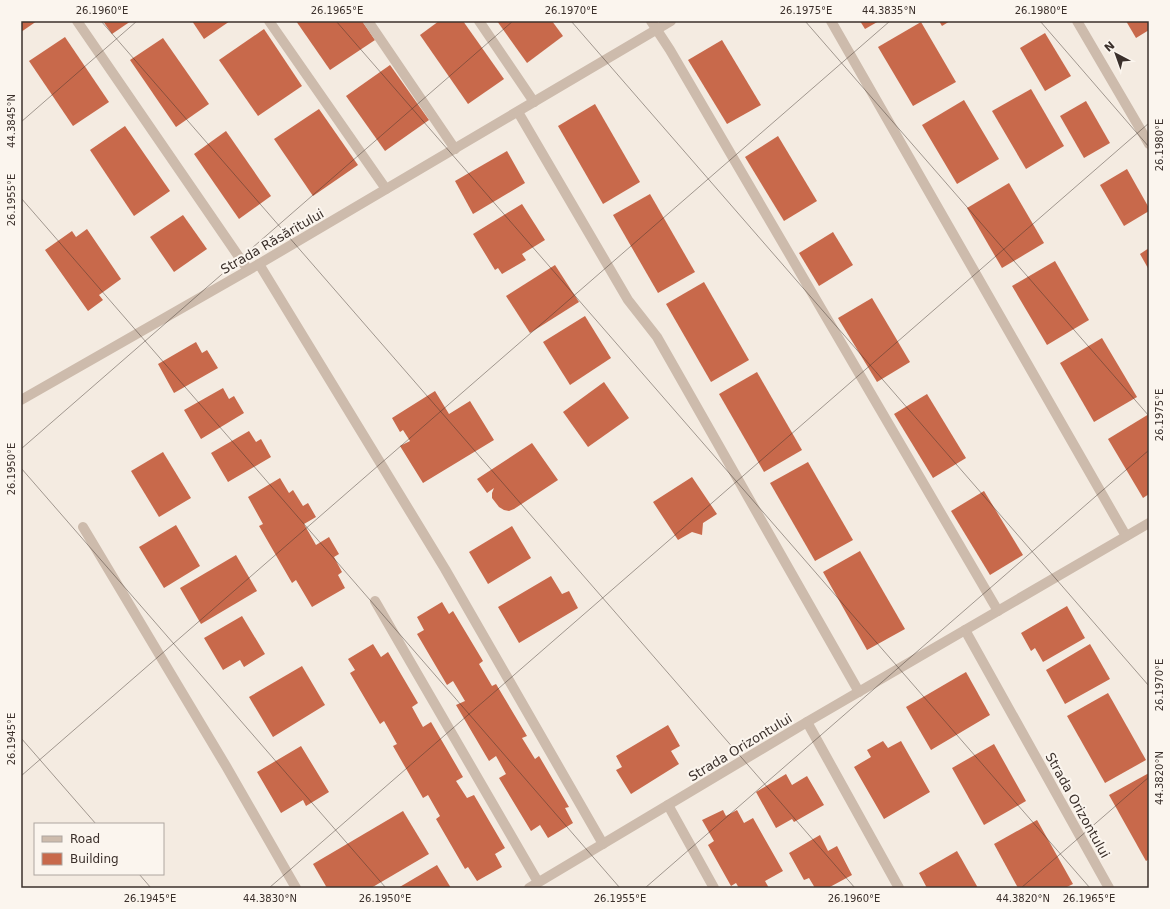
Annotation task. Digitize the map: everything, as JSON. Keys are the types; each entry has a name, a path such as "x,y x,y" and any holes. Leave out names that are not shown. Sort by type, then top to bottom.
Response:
{"street":[{"path":"77,21 248,270"},
{"path":"269,21 386,190"},
{"path":"368,21 455,149"},
{"path":"479,21 534,102"},
{"name":"Strada Răsăritului","path":"21,400 259,264 518,112 654,25 671,21"},
{"path":"831,21 1126,536"},
{"path":"1077,21 1149,144"},
{"path":"654,25 998,610"},
{"path":"518,112 628,300 657,337 859,692"},
{"path":"259,264 445,568 603,844"},
{"name":"Strada Orizontului","path":"533,885 807,722 1149,523"},
{"path":"83,527 226,766 296,888"},
{"path":"375,601 533,885"},
{"name":"Strada Orizontului","path":"965,630 1109,888"},
{"path":"807,722 899,888"},
{"path":"668,805 714,888"}],"building":[{"path":"21,21 37,21 21,32"},
{"path":"103,21 131,21 112,34"},
{"path":"192,21 230,21 204,39"},
{"path":"296,21 362,21 375,40 330,70"},
{"path":"439,21 463,21 504,79 468,104 420,35"},
{"path":"497,21 552,21 563,36 527,63"},
{"path":"860,21 879,21 865,29"},
{"path":"939,21 950,21 942,26"},
{"path":"1126,21 1149,21 1149,30 1136,38"},
{"path":"921,22 956,82 913,106 878,47"},
{"path":"264,29 302,86 258,116 219,60"},
{"path":"1045,33 1071,76 1045,91 1020,48"},
{"path":"65,37 109,102 73,126 29,61"},
{"path":"163,38 209,104 176,127 130,60"},
{"path":"722,40 761,105 727,124 688,60"},
{"path":"390,65 429,120 385,151 346,96"},
{"path":"1031,89 1064,146 1026,169 992,111"},
{"path":"964,100 999,159 957,184 922,125"},
{"path":"1086,101 1110,143 1084,158 1060,116"},
{"path":"595,104 640,182 603,204 558,126"},
{"path":"319,109 358,165 313,196 274,139"},
{"path":"125,126 170,191 134,216 90,150"},
{"path":"226,131 271,196 239,219 194,154"},
{"path":"778,136 817,201 784,221 745,157"},
{"path":"507,151 525,183 473,214 455,181"},
{"path":"1127,169 1149,208 1149,211 1124,226 1100,185"},
{"path":"1009,183 1044,243 1002,268 967,208"},
{"path":"650,194 695,272 658,293 613,215"},
{"path":"522,204 545,240 522,254 526,260 502,274 498,268 495,270 473,234"},
{"path":"183,215 207,249 174,272 150,237"},
{"path":"87,229 121,279 99,295 103,300 88,311 45,250 72,231 76,237"},
{"path":"833,232 853,265 819,286 799,253"},
{"path":"1149,248 1149,270 1140,254"},
{"path":"1055,261 1089,320 1047,345 1012,286"},
{"path":"555,265 579,302 530,333 506,296"},
{"path":"704,282 749,360 711,382 666,304"},
{"path":"872,298 910,362 877,382 838,318"},
{"path":"585,316 611,358 570,385 543,342"},
{"path":"1102,338 1137,397 1094,422 1060,363"},
{"path":"196,342 202,353 207,350 218,368 174,393 158,364"},
{"path":"757,372 802,450 764,472 719,394"},
{"path":"604,382 629,418 588,447 563,412"},
{"path":"223,388 229,399 234,396 244,413 201,439 184,410"},
{"path":"435,391 449,414 470,401 494,440 423,483 400,446 410,441 403,430 400,432 392,418"},
{"path":"927,394 966,458 933,478 894,414"},
{"path":"1149,414 1149,494 1143,498 1108,439"},
{"path":"249,431 256,442 261,439 271,457 228,482 211,453"},
{"path":"532,443 558,480 514,509 509,511 504,510 499,507 492,498 494,488 487,493 477,479"},
{"path":"163,452 191,498 159,517 131,471"},
{"path":"808,462 853,540 815,561 770,483"},
{"path":"692,477 717,514 703,523 702,535 692,532 678,540 653,502"},
{"path":"280,478 289,493 293,490 303,506 308,503 316,517 304,524 316,545 329,537 339,554 334,557 342,572 338,575 345,588 312,607 296,580 292,583 259,526 263,524 248,497"},
{"path":"984,491 1023,555 990,575 951,511"},
{"path":"176,525 200,566 164,588 139,547"},
{"path":"512,526 531,558 488,584 469,552"},
{"path":"860,551 905,629 867,650 823,572"},
{"path":"236,555 257,591 201,624 180,588"},
{"path":"551,576 562,594 569,591 578,608 519,643 498,607"},
{"path":"442,602 449,614 453,611 483,661 479,664 492,686 496,684 527,736 522,738 535,759 539,756 569,807 565,808 573,823 548,838 540,825 531,831 499,778 506,774 496,756 489,761 456,705 465,701 453,681 447,685 417,634 424,630 417,617"},
{"path":"1067,606 1085,638 1043,662 1035,648 1031,651 1021,633"},
{"path":"242,616 265,654 244,667 240,660 223,670 204,638"},
{"path":"373,644 381,657 388,652 418,703 412,707 423,727 431,722 463,777 456,781 467,798 474,795 505,848 495,854 502,867 477,881 468,867 465,869 436,819 440,816 428,795 423,798 393,746 397,744 384,721 380,724 350,673 355,670 348,659"},
{"path":"1090,644 1110,679 1065,704 1046,670"},
{"path":"302,666 325,705 273,737 249,697"},
{"path":"966,672 990,715 931,750 906,707"},
{"path":"1108,693 1146,760 1105,783 1067,716"},
{"path":"668,725 680,746 671,751 679,764 631,794 616,770 622,767 616,756"},
{"path":"883,741 888,748 901,741 930,792 884,819 854,767 871,757 867,750"},
{"path":"994,744 1026,801 984,825 952,768"},
{"path":"301,746 329,792 306,806 303,800 281,813 257,772"},
{"path":"1149,773 1149,859 1146,861 1109,795"},
{"path":"786,774 792,785 807,776 824,805 794,822 792,819 776,828 756,792"},
{"path":"723,810 726,816 737,810 744,823 753,818 783,871 765,881 769,888 739,888 736,883 731,886 708,845 714,841 702,820"},
{"path":"403,811 429,854 371,888 327,888 313,864"},
{"path":"1037,820 1073,884 1065,888 1018,888 994,844"},
{"path":"820,835 828,851 837,846 852,875 828,888 815,888 809,878 804,880 789,853"},
{"path":"957,851 978,888 927,888 919,873"},
{"path":"437,865 451,888 398,888"}]}
